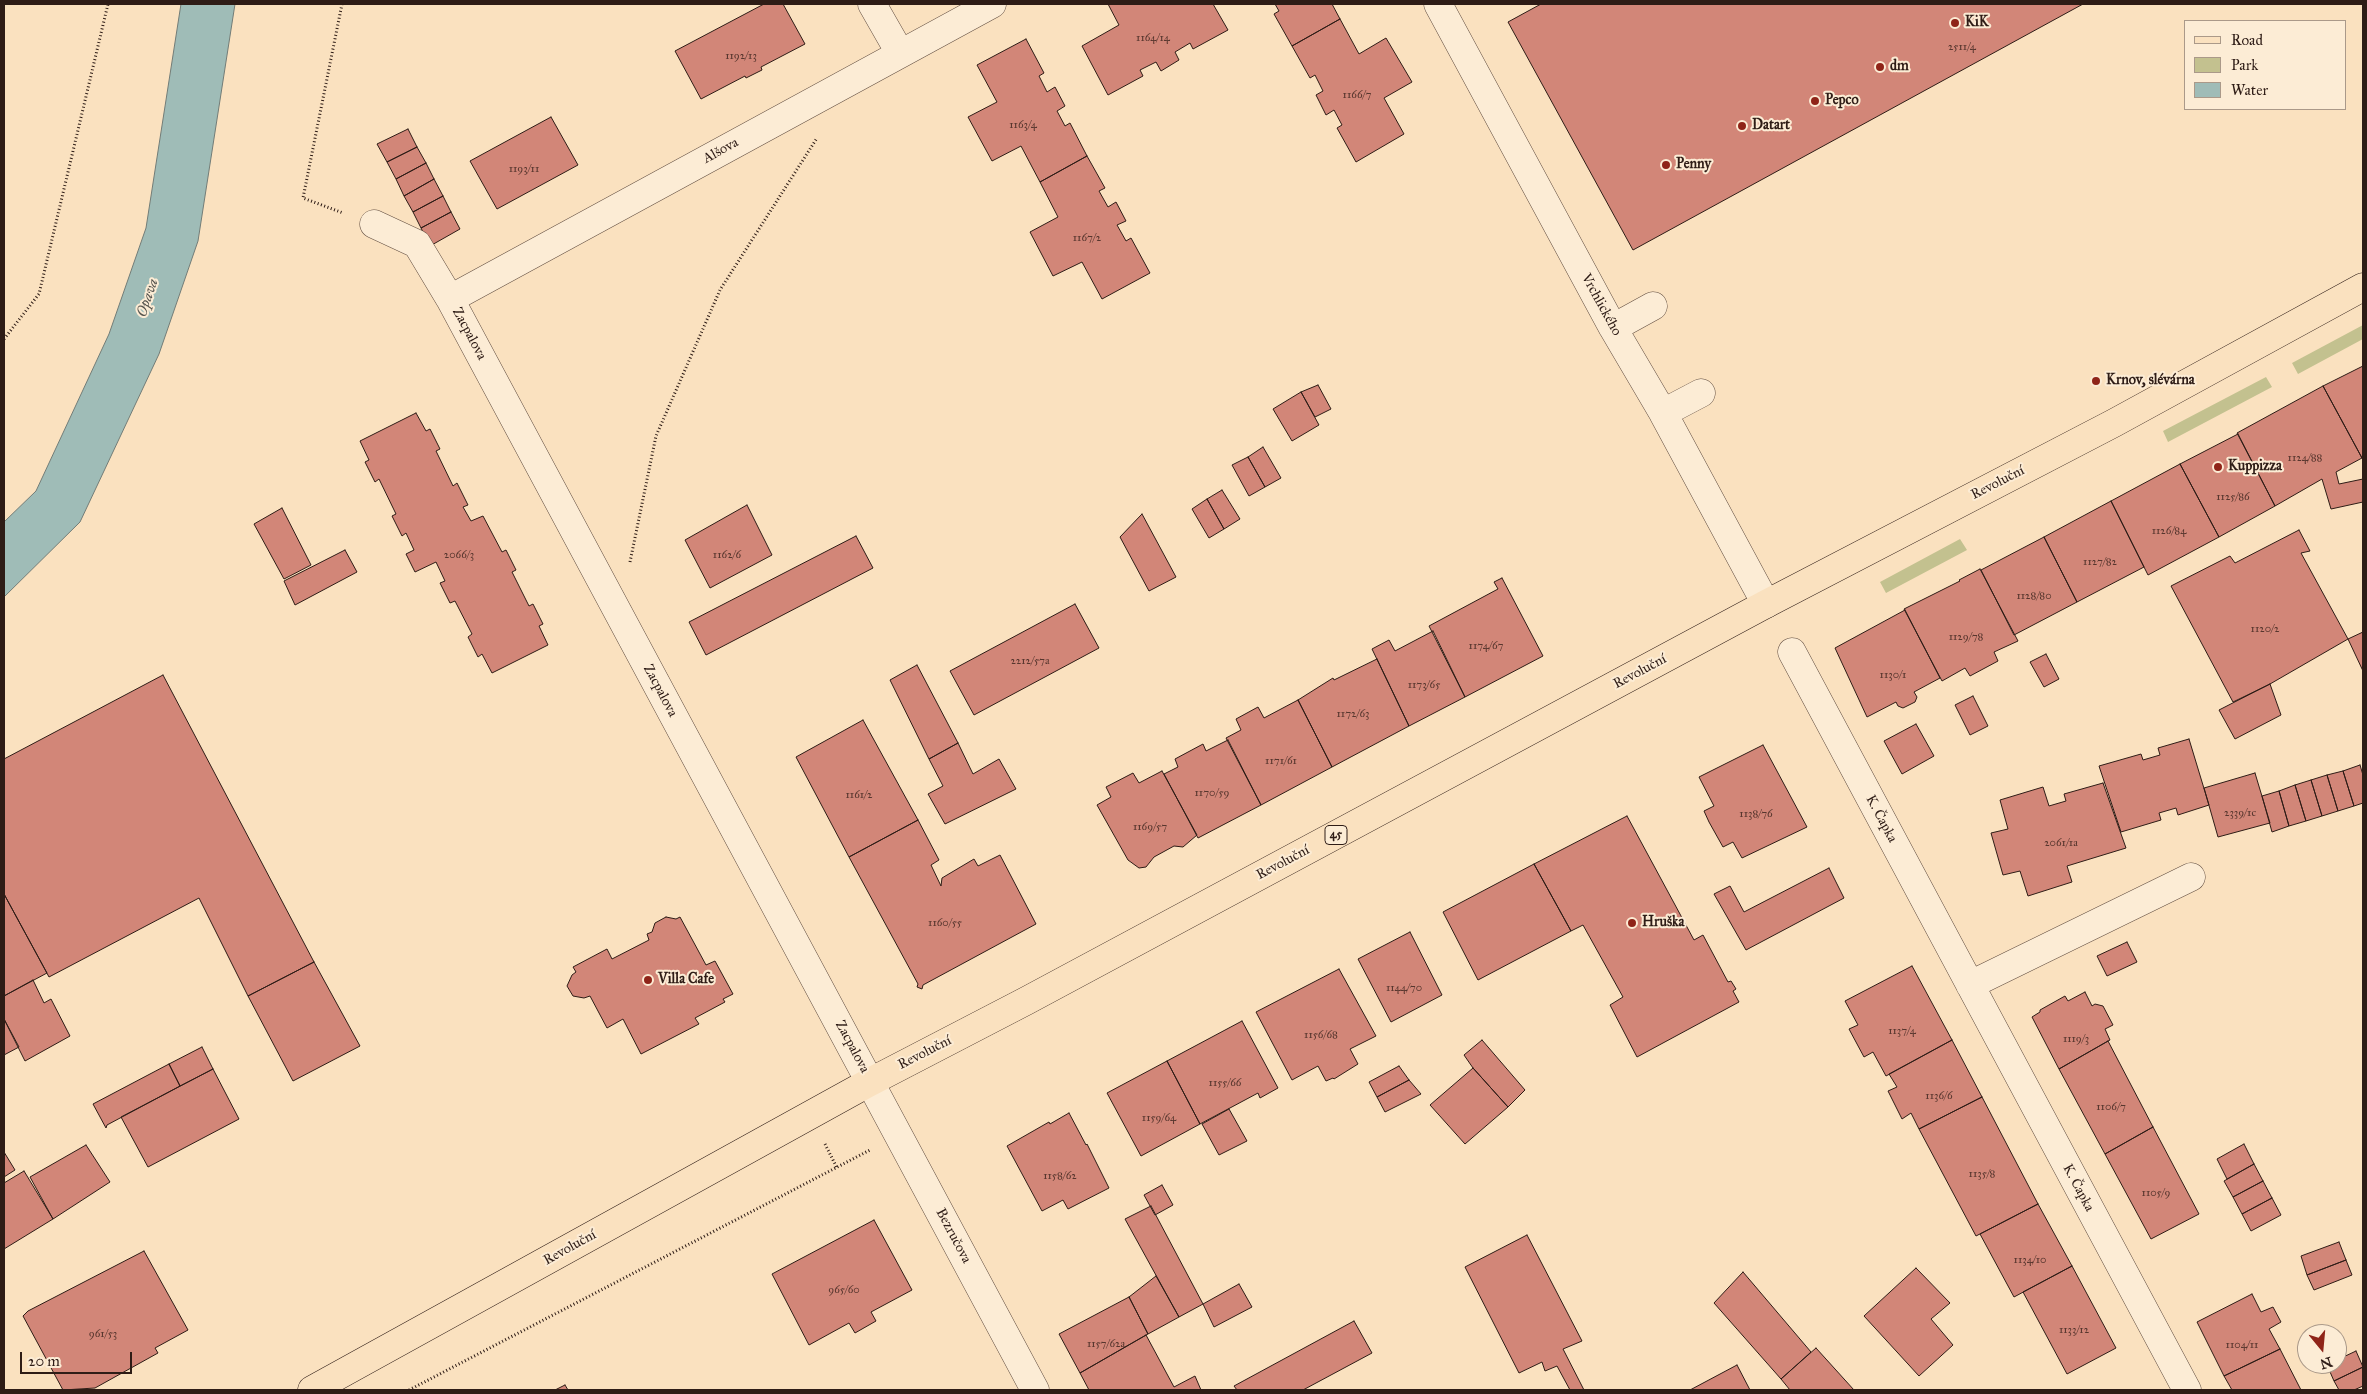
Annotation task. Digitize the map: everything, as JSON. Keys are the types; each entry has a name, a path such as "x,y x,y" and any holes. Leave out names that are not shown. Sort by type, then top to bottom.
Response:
{"main road":[{"name":"Revoluční","path":"312,1390 870,1082 1026,1001 1766,604 2114,423 2363,286"}],"street":[{"path":"872,4 900,53"},
{"name":"Alšova","path":"450,299 992,4"},
{"name":"Vrchlického","path":"1438,4 1613,328 1663,413 1766,604"},
{"name":"Zacpalova","path":"374,224 417,244 450,299 870,1082"},
{"path":"1613,328 1653,306"},
{"path":"1663,413 1701,393"},
{"name":"K. Čapka","path":"1792,652 2187,1390"},
{"path":"1970,985 2191,877"},
{"name":"Bezručova","path":"870,1082 1035,1390"}],"path":[{"path":"4,339 39,294 108,4"},
{"path":"342,4 304,198 374,224"},
{"path":"619,614 656,436 720,290 821,134"},
{"path":"409,1390 837,1168"}],"green space":[{"path":"2363,325 2363,339 2298,374 2292,363"},
{"path":"2266,377 2272,387 2168,442 2163,431"},
{"path":"1960,539 1967,550 1886,593 1880,582"}],"water":[{"name":"Opava","path":"181,4 235,4 198,241 159,354 80,522 4,597 4,522 36,491 109,334 146,228"}],"building":[{"path":"764,4 783,4 805,44 761,67 762,70 746,78 745,76 701,99 675,51"},
{"path":"1108,4 1213,4 1228,30 1193,49 1190,43 1175,52 1179,60 1161,71 1156,62 1140,70 1143,76 1108,95 1082,46 1119,25"},
{"path":"1275,4 1332,4 1340,19 1292,46 1274,14 1279,11"},
{"path":"1541,4 2083,4 1633,250 1508,22"},
{"path":"1340,19 1359,54 1386,38 1412,82 1384,98 1404,134 1356,162 1337,128 1342,125 1334,110 1326,115 1316,95 1323,91 1315,75 1310,78 1292,46"},
{"path":"1026,39 1044,73 1039,76 1047,92 1055,87 1065,106 1057,111 1065,126 1070,123 1087,156 1040,182 1021,146 992,161 968,117 997,102 977,65"},
{"path":"551,117 578,165 497,209 470,161"},
{"path":"408,129 417,147 387,162 377,144"},
{"path":"417,147 426,163 396,179 387,162"},
{"path":"1087,156 1105,188 1099,191 1108,207 1116,202 1126,221 1117,225 1126,241 1131,238 1150,273 1102,299 1082,262 1053,276 1030,232 1058,217 1040,182"},
{"path":"426,163 434,179 404,196 396,179"},
{"path":"434,179 443,196 413,212 404,196"},
{"path":"443,196 451,212 421,228 413,212"},
{"path":"451,212 460,229 430,246 421,228"},
{"path":"2363,366 2363,458 2362,458 2323,386"},
{"path":"1318,385 1331,409 1315,417 1301,392"},
{"path":"2323,386 2362,458 2336,472 2339,484 2363,479 2363,502 2331,509 2322,479 2275,506 2237,433"},
{"path":"1301,392 1319,425 1292,441 1273,409"},
{"path":"416,413 426,431 430,429 440,449 436,451 453,486 457,483 468,505 463,507 471,521 483,516 502,552 506,550 516,570 512,572 529,606 533,604 543,624 539,626 548,645 492,673 482,654 478,657 468,637 472,634 455,601 450,603 440,583 445,581 436,562 415,572 406,554 414,550 406,533 402,536 392,516 396,514 379,479 375,482 365,462 369,460 360,441"},
{"path":"2238,434 2275,506 2219,537 2180,464"},
{"path":"1263,447 1281,478 1265,487 1248,457"},
{"path":"1248,457 1265,487 1249,496 1232,465"},
{"path":"2180,464 2219,537 2148,575 2111,501"},
{"path":"1222,490 1240,519 1224,529 1207,499"},
{"path":"1207,499 1224,529 1209,538 1192,509"},
{"path":"2111,501 2144,567 2077,602 2044,537"},
{"path":"747,505 772,555 710,588 685,540"},
{"path":"282,508 311,565 284,579 254,524"},
{"path":"1142,514 1176,577 1149,591 1120,537"},
{"path":"2299,530 2310,551 2301,553 2348,639 2270,684 2233,702 2171,586 2230,556 2235,563"},
{"path":"856,536 873,568 706,655 689,622"},
{"path":"2044,537 2077,602 2014,635 1981,570"},
{"path":"345,550 357,572 295,605 284,581"},
{"path":"1980,569 2018,641 1994,652 1998,661 1970,676 1965,668 1942,681 1904,609"},
{"path":"1502,578 1543,656 1465,697 1429,626 1498,589 1494,582"},
{"path":"1075,604 1099,648 974,715 950,671"},
{"path":"1905,610 1940,678 1914,692 1917,697 1915,702 1903,708 1898,706 1896,702 1867,717 1835,648"},
{"path":"1433,631 1465,697 1409,726 1372,649 1389,640 1395,651"},
{"path":"2363,632 2363,671 2348,639"},
{"path":"2046,654 2059,679 2044,687 2030,662"},
{"path":"1377,659 1409,726 1332,767 1298,700 1333,678 1334,680"},
{"path":"917,665 958,743 929,759 890,680"},
{"path":"163,675 314,962 248,996 199,898 49,977 4,894 4,759"},
{"path":"2270,684 2281,715 2235,739 2219,710"},
{"path":"1973,696 1988,726 1970,735 1955,705"},
{"path":"1298,700 1332,767 1261,805 1226,738 1241,730 1236,719 1258,707 1264,718"},
{"path":"863,720 918,820 849,857 796,757"},
{"path":"1916,724 1934,756 1902,774 1884,741"},
{"path":"2189,739 2209,805 2178,815 2176,808 2159,813 2161,820 2121,832 2099,766 2141,754 2143,760 2160,755 2158,748"},
{"path":"1228,740 1261,805 1198,838 1164,774 1178,767 1175,759 1203,744 1206,751"},
{"path":"958,743 973,774 999,759 1016,789 945,824 928,794 943,786 929,759"},
{"path":"1763,745 1807,827 1742,858 1733,842 1723,847 1709,822 1704,811 1714,806 1699,777"},
{"path":"2360,765 2363,775 2363,803 2354,806 2343,771"},
{"path":"1162,771 1197,835 1183,847 1174,846 1154,857 1146,867 1139,868 1128,860 1097,805 1111,797 1106,787 1133,773 1139,783"},
{"path":"2343,771 2354,806 2338,811 2327,775"},
{"path":"2255,773 2270,823 2218,837 2204,788"},
{"path":"2327,775 2338,811 2322,816 2311,780"},
{"path":"2311,780 2322,816 2306,821 2295,785"},
{"path":"2103,783 2126,848 2067,866 2072,882 2028,896 2020,871 2003,875 1991,833 2008,829 2000,800 2043,787 2049,806 2066,801 2064,794"},
{"path":"2295,785 2306,821 2289,826 2279,791"},
{"path":"2279,791 2289,826 2272,832 2262,796"},
{"path":"1627,816 1694,940 1703,935 1728,982 1731,981 1736,989 1733,991 1739,1002 1637,1057 1610,1005 1623,997 1583,925 1571,931 1534,864"},
{"path":"918,820 939,860 931,865 941,886 942,878 974,859 978,866 1000,855 1036,924 923,985 922,989 917,987 918,984 849,857"},
{"path":"1534,864 1571,931 1478,980 1443,912"},
{"path":"1829,868 1844,898 1746,950 1714,894 1730,886 1744,912"},
{"path":"4,894 47,973 4,996"},
{"name":"Villa Cafe","path":"666,917 676,919 680,917 706,965 715,961 733,994 723,999 725,1002 695,1018 699,1024 641,1054 623,1019 607,1028 590,996 584,998 573,996 567,986 572,975 576,972 573,967 607,949 612,959 649,940 647,934 652,932 655,923"},
{"path":"1410,932 1442,995 1391,1022 1358,959"},
{"path":"2127,942 2137,962 2107,976 2097,956"},
{"path":"314,962 360,1046 293,1081 248,996"},
{"path":"1912,966 1952,1040 1886,1076 1873,1052 1864,1057 1849,1029 1858,1025 1845,1001"},
{"path":"1339,969 1376,1036 1350,1049 1358,1064 1334,1079 1326,1081 1318,1066 1292,1080 1256,1012"},
{"path":"33,980 44,1003 51,999 70,1036 25,1061 4,1019 4,996"},
{"path":"2085,992 2092,1006 2095,1004 2103,1006 2113,1025 2105,1029 2110,1040 2059,1069 2032,1017 2040,1012 2040,1010 2065,996 2068,1001"},
{"path":"4,1019 19,1047 4,1055"},
{"path":"1242,1021 1278,1088 1260,1098 1258,1093 1200,1124 1167,1061"},
{"path":"1482,1040 1525,1090 1508,1107 1473,1068 1464,1055"},
{"path":"1952,1040 1982,1097 1919,1129 1911,1113 1902,1119 1888,1091 1897,1087 1889,1074"},
{"path":"2108,1041 2153,1127 2105,1154 2059,1069"},
{"path":"202,1047 213,1069 180,1086 169,1064"},
{"path":"1167,1061 1200,1124 1141,1156 1107,1093"},
{"path":"169,1064 180,1086 107,1125 106,1128 93,1104"},
{"path":"1399,1066 1409,1080 1377,1097 1369,1082"},
{"path":"1473,1068 1508,1107 1465,1144 1430,1105"},
{"path":"213,1069 239,1119 148,1167 121,1117"},
{"path":"1409,1080 1421,1094 1385,1112 1377,1097"},
{"path":"1982,1097 2038,1204 1976,1236 1919,1129"},
{"path":"1229,1109 1247,1141 1219,1155 1202,1124"},
{"path":"1069,1113 1109,1188 1068,1209 1063,1200 1042,1211 1007,1146"},
{"path":"2153,1127 2199,1214 2151,1239 2105,1154"},
{"path":"2244,1144 2254,1164 2227,1179 2217,1159"},
{"path":"86,1145 110,1182 53,1219 30,1177"},
{"path":"4,1152 15,1170 4,1177"},
{"path":"2254,1164 2263,1181 2233,1197 2224,1181"},
{"path":"24,1171 53,1219 4,1249 4,1183"},
{"path":"2263,1181 2272,1198 2242,1214 2233,1197"},
{"path":"1162,1185 1173,1205 1155,1215 1144,1195"},
{"path":"2272,1198 2281,1215 2251,1231 2242,1214"},
{"path":"2038,1204 2072,1266 2014,1297 1980,1234"},
{"path":"1151,1206 1203,1304 1179,1317 1125,1219"},
{"path":"874,1220 912,1290 871,1312 876,1321 855,1333 849,1323 809,1345 772,1274"},
{"path":"1527,1235 1582,1341 1563,1349 1584,1390 1570,1390 1557,1366 1545,1371 1542,1362 1519,1373 1465,1267"},
{"path":"2339,1242 2346,1260 2307,1275 2301,1256"},
{"path":"144,1251 188,1330 155,1348 158,1353 95,1388 63,1390 23,1316 28,1311"},
{"path":"2346,1260 2352,1275 2314,1290 2307,1275"},
{"path":"2072,1266 2116,1348 2067,1374 2023,1292"},
{"path":"1916,1268 1950,1303 1931,1319 1953,1345 1919,1376 1864,1316"},
{"path":"1743,1272 1811,1352 1781,1379 1714,1303"},
{"path":"1156,1276 1179,1317 1148,1334 1129,1297"},
{"path":"1239,1284 1252,1307 1214,1327 1203,1304"},
{"path":"2252,1294 2261,1312 2273,1307 2281,1322 2269,1329 2280,1349 2224,1376 2197,1322"},
{"path":"1129,1297 1148,1334 1080,1373 1059,1334"},
{"path":"1354,1321 1372,1353 1303,1390 1237,1390 1234,1386"},
{"path":"1146,1335 1174,1387 1195,1376 1201,1390 1089,1390 1080,1373"},
{"path":"1816,1348 1854,1390 1790,1390 1781,1379"},
{"path":"2280,1349 2301,1390 2232,1390 2224,1376"},
{"path":"2356,1351 2363,1367 2334,1381 2331,1374 2347,1374 2347,1355"},
{"path":"1737,1365 1750,1390 1690,1390"},
{"path":"2363,1367 2363,1386 2354,1390 2339,1390 2334,1381"},
{"path":"565,1385 568,1390 555,1390"}],"place":[{"name":"KiK","path":"1955,23"},
{"name":"dm","path":"1880,67"},
{"name":"Pepco","path":"1815,101"},
{"name":"Datart","path":"1742,126"},
{"name":"Penny","path":"1666,165"},
{"name":"Krnov, slévárna","path":"2096,381"},
{"name":"Kuppizza","path":"2218,467"},
{"name":"Hruška","path":"1632,923"},
{"name":"Villa Cafe","path":"648,980"}]}
